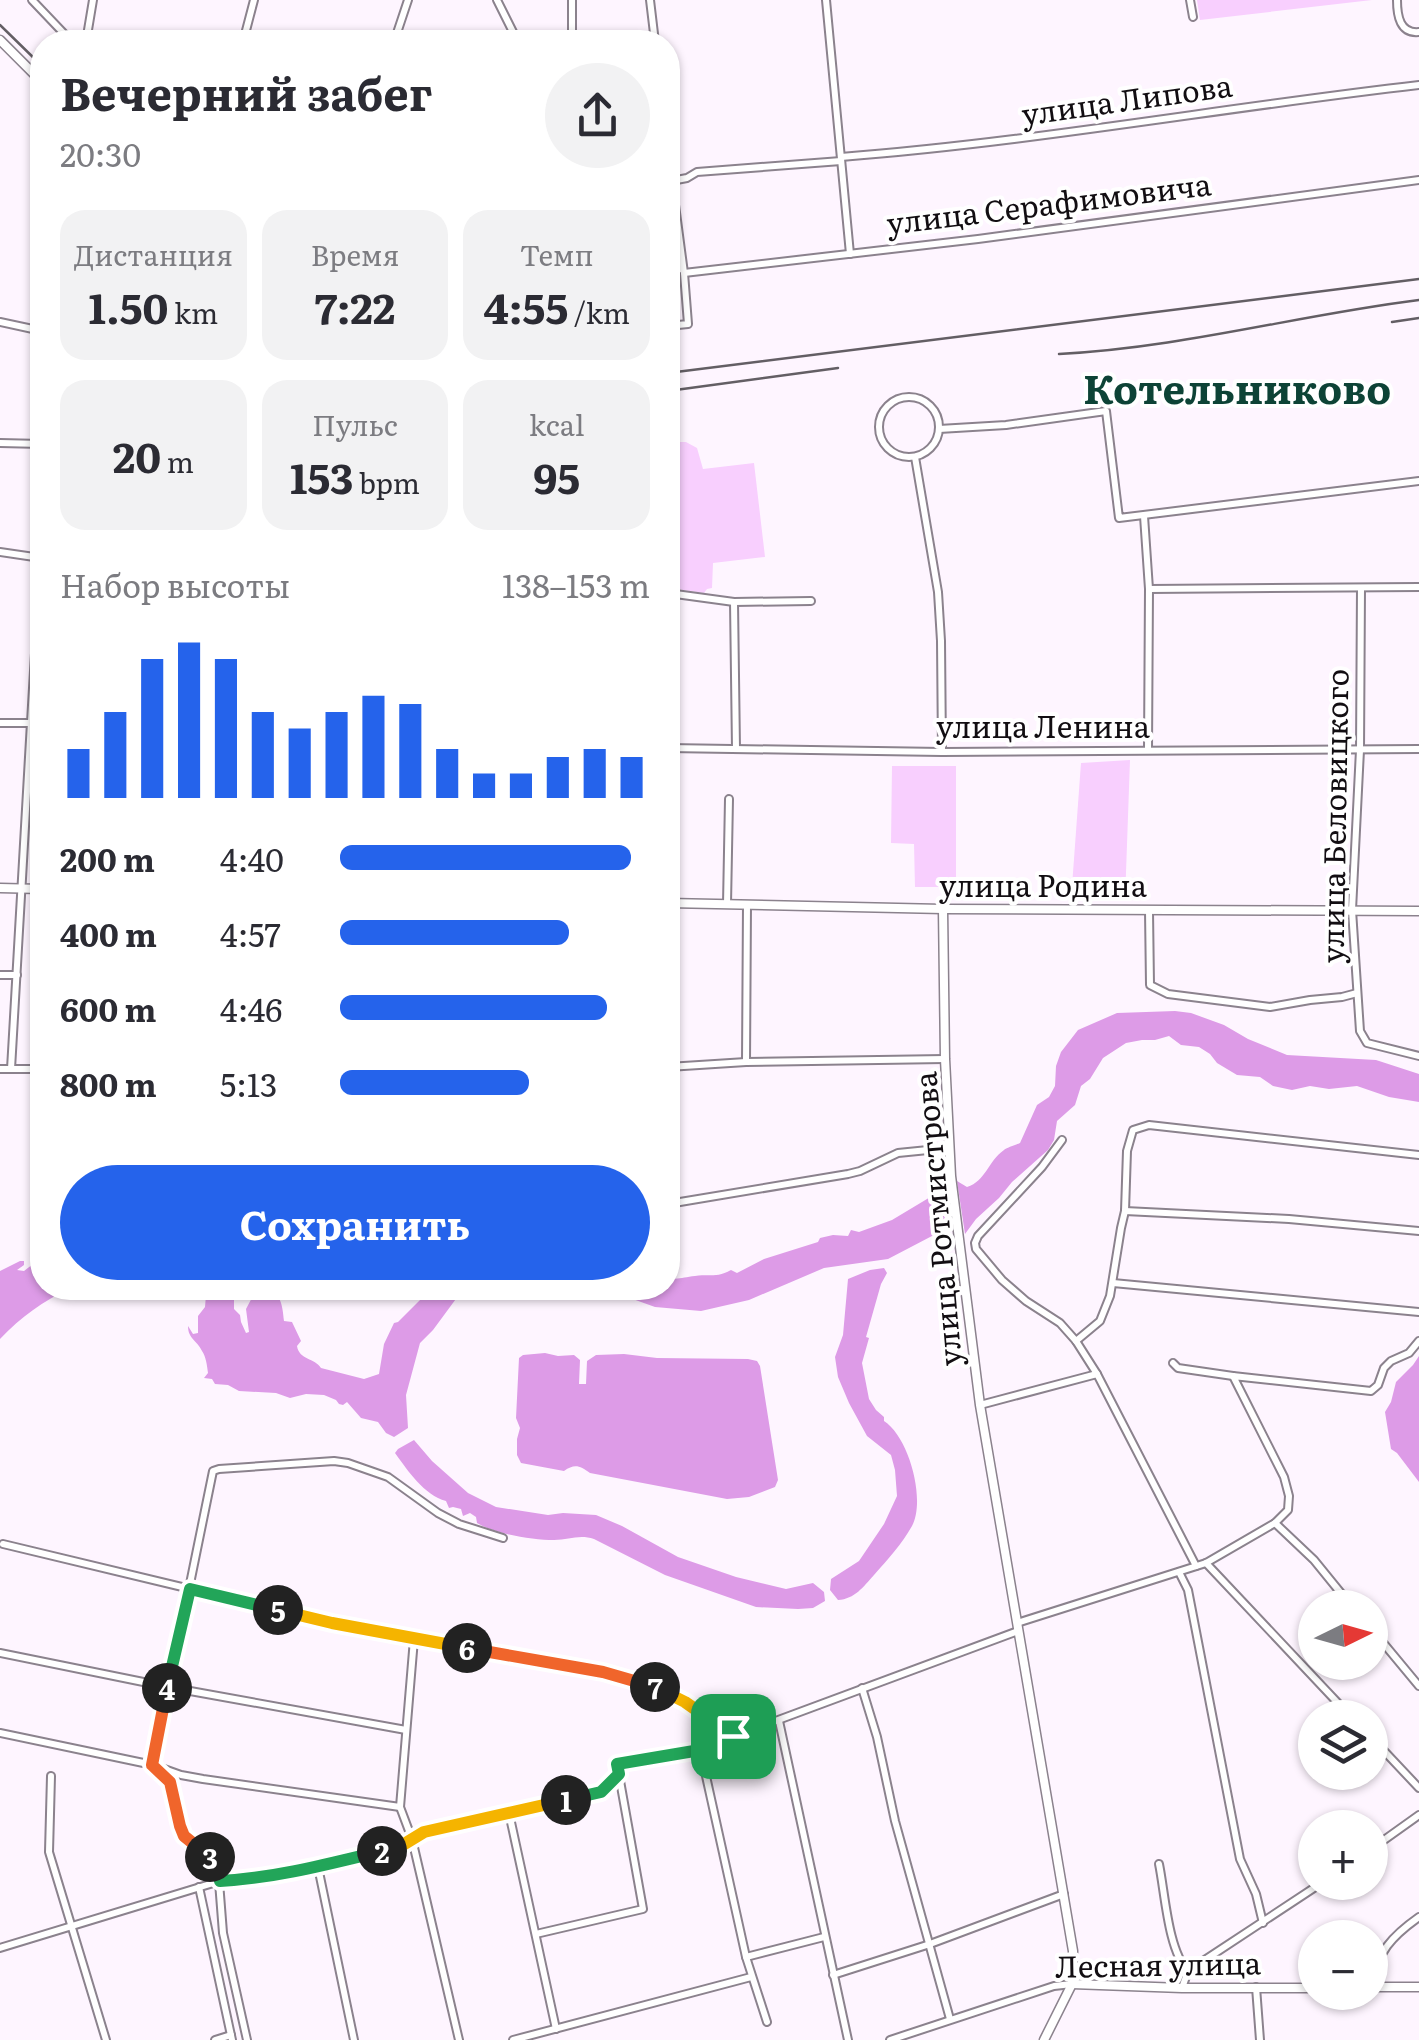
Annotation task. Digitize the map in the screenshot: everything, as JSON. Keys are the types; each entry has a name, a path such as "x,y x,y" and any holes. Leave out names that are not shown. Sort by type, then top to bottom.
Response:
{"street":[{"path":"32,0 61,30"},
{"path":"88,30 94,0"},
{"path":"246,30 254,0"},
{"path":"398,30 408,0"},
{"path":"497,0 512,30"},
{"path":"572,0 572,30"},
{"path":"650,0 654,30"},
{"path":"826,0 850,254"},
{"path":"1190,0 1194,17"},
{"path":"1398,0 1398,18 1404,28 1410,33 1419,32"},
{"path":"0,40 30,70"},
{"name":"улица Липова","path":"680,179 697,172 958,146 1419,85"},
{"name":"улица Серафимовича","path":"680,271 850,254 1419,180"},
{"path":"680,246 688,324 680,325"},
{"path":"0,322 30,328"},
{"path":"916,398 933,409 939,429 934,445 914,457 900,456 883,443 879,429 885,409 896,400 916,398"},
{"path":"939,429 1106,411 1119,518 1419,481"},
{"path":"0,443 30,444"},
{"path":"914,457 938,592 942,752"},
{"path":"1144,516 1149,589 1148,750"},
{"path":"0,552 30,556"},
{"path":"1149,589 1419,587"},
{"name":"улица Беловицкого","path":"1360,588 1360,750 1352,910 1360,1030 1366,1043 1419,1056"},
{"path":"680,594 734,602 812,600"},
{"path":"734,602 736,749"},
{"path":"0,722 30,723 11,1069"},
{"name":"улица Ленина","path":"680,748 942,752 1419,749"},
{"path":"728,904 729,799"},
{"path":"0,888 30,888"},
{"name":"улица Родина","path":"680,903 944,909 1419,911"},
{"path":"746,1062 747,904"},
{"name":"улица Ротмистрова","path":"944,909 951,1176 980,1405 1073,1951 1072,1984 1044,2040"},
{"path":"1149,911 1150,985 1158,991 1270,1006 1357,993"},
{"path":"0,975 17,975"},
{"path":"680,1066 946,1060"},
{"path":"0,1069 30,1068"},
{"path":"1076,1341 1100,1321 1107,1308 1126,1211 1127,1151 1133,1130 1140,1126 1419,1156"},
{"path":"1062,1140 1042,1168 991,1220 975,1244 1002,1280 1026,1302 1060,1323 1076,1341 1196,1566"},
{"path":"680,1202 848,1174 898,1154 948,1148"},
{"path":"1126,1211 1289,1219 1419,1231"},
{"path":"1114,1283 1419,1312"},
{"path":"1173,1362 1178,1368 1371,1392 1384,1368 1419,1341"},
{"name":"улица Ротмистрова","path":"980,1405 1097,1374"},
{"path":"536,1934 644,1909 617,1764 700,1750 779,1722 1017,1627 1206,1563 1275,1523 1288,1510 1284,1477 1233,1376"},
{"path":"152,1765 213,1471 348,1463 388,1477 459,1524 504,1538"},
{"path":"1275,1523 1339,1590"},
{"path":"2,1544 332,1623 532,1658 647,1684 685,1702 733,1736"},
{"path":"1206,1563 1335,1700"},
{"path":"1178,1572 1188,1590 1240,1859 1264,1923"},
{"path":"414,1639 400,1806 412,1839 459,2040"},
{"path":"1388,1649 1419,1686"},
{"path":"0,1654 406,1730"},
{"path":"862,1688 950,2020"},
{"path":"779,1722 848,2040"},
{"path":"0,1734 152,1765 203,1780 400,1806"},
{"path":"700,1750 746,1958 767,2022"},
{"path":"1388,1755 1419,1788"},
{"path":"152,1765 170,1782 184,1836 214,1860 220,1881 223,1933 247,2040"},
{"path":"0,1948 220,1881 318,1866 401,1846 424,1832 601,1792 619,1774"},
{"path":"51,1776 49,1852 106,2040"},
{"path":"509,1813 556,2028"},
{"path":"1388,1837 1419,1815"},
{"path":"1159,1864 1174,1942 1180,1962 1188,1971"},
{"path":"318,1866 354,2040"},
{"path":"199,1887 232,2038 216,2040"},
{"path":"833,1975 1064,1894"},
{"path":"1182,1988 1188,1971 1298,1900"},
{"path":"1388,1945 1419,1917"},
{"path":"746,1958 824,1937"},
{"path":"513,2040 751,1977"},
{"name":"Лесная улица","path":"890,2040 1054,1986 1298,1988"},
{"path":"1388,1986 1419,1987"},
{"path":"1256,1987 1260,2040"}],"shaded area":[{"path":"1197,0 1372,0 1200,20"},
{"path":"680,442 697,448 703,469 754,463 765,557 713,563 712,588 704,593 680,590"},
{"path":"1130,760 1125,901 1071,900 1081,763"},
{"path":"892,766 956,766 956,887 915,887 914,844 891,843"},
{"path":"1175,1011 1224,1025 1287,1055 1376,1060 1419,1074 1419,1102 1357,1086 1292,1090 1273,1086 1260,1077 1237,1075 1199,1047 1181,1045 1169,1036 1126,1043 1103,1058 1081,1086 1075,1105 1057,1121 1048,1150 1012,1182 965,1234 957,1181 967,1187 973,1184 1005,1149 1020,1143 1037,1105 1049,1097 1055,1086 1061,1052 1078,1030 1117,1013"},
{"path":"947,1191 952,1229 945,1227 941,1235 888,1259 824,1268 749,1300 701,1311 655,1307 635,1300 680,1300 680,1279 731,1270 737,1273 820,1238 848,1236 851,1230 859,1232 892,1220 932,1196"},
{"path":"24,1261 17,1270 30,1266 30,1300 48,1300 0,1339 0,1271"},
{"path":"884,1268 887,1273 866,1337 869,1338 862,1363 869,1399 908,1454 916,1486 916,1515 904,1539 866,1584 854,1595 838,1600 830,1590 831,1579 859,1561 897,1496 891,1455 867,1436 838,1377 835,1357 843,1335 848,1279"},
{"path":"206,1300 234,1300 234,1309 246,1333 246,1309 251,1300 280,1300 284,1321 292,1322 301,1341 297,1346 301,1354 321,1368 364,1379 379,1374 384,1344 394,1323 420,1300 455,1300 420,1343 406,1395 408,1428 394,1437 378,1422 361,1418 347,1402 339,1404 324,1395 290,1398 276,1393 239,1391 204,1378 208,1373 205,1358 188,1326 193,1334 198,1333 198,1316"},
{"path":"545,1353 574,1355 580,1360 579,1384 586,1384 587,1361 596,1355 757,1361 778,1480 775,1487 749,1497 727,1499 590,1473 577,1466 564,1471 521,1463 517,1455 520,1428 516,1418 519,1358"},
{"path":"1419,1356 1419,1482 1391,1449 1385,1412 1396,1382"},
{"path":"414,1440 468,1493 496,1507 548,1515 596,1515 678,1557 736,1577 786,1589 813,1583 824,1592 825,1601 813,1608 756,1607 665,1575 594,1539 535,1539 485,1527 470,1513 463,1516 461,1509 449,1508 446,1501 431,1494 411,1475 395,1453"}],"railway":[{"path":"0,25 30,54"},
{"path":"680,371 1419,279"},
{"path":"1059,354 1150,345 1419,300"},
{"path":"1392,322 1419,318"},
{"path":"680,389 838,368"}],"district":[{"name":"Котельниково","path":"1237,390"}],"route":[{"path":"190,1589 332,1623 603,1672 667,1692 733,1736 700,1750 617,1764 619,1774 601,1792 424,1832 401,1846 318,1866 220,1881 214,1860 184,1836 170,1782 152,1765 190,1589"}]}
